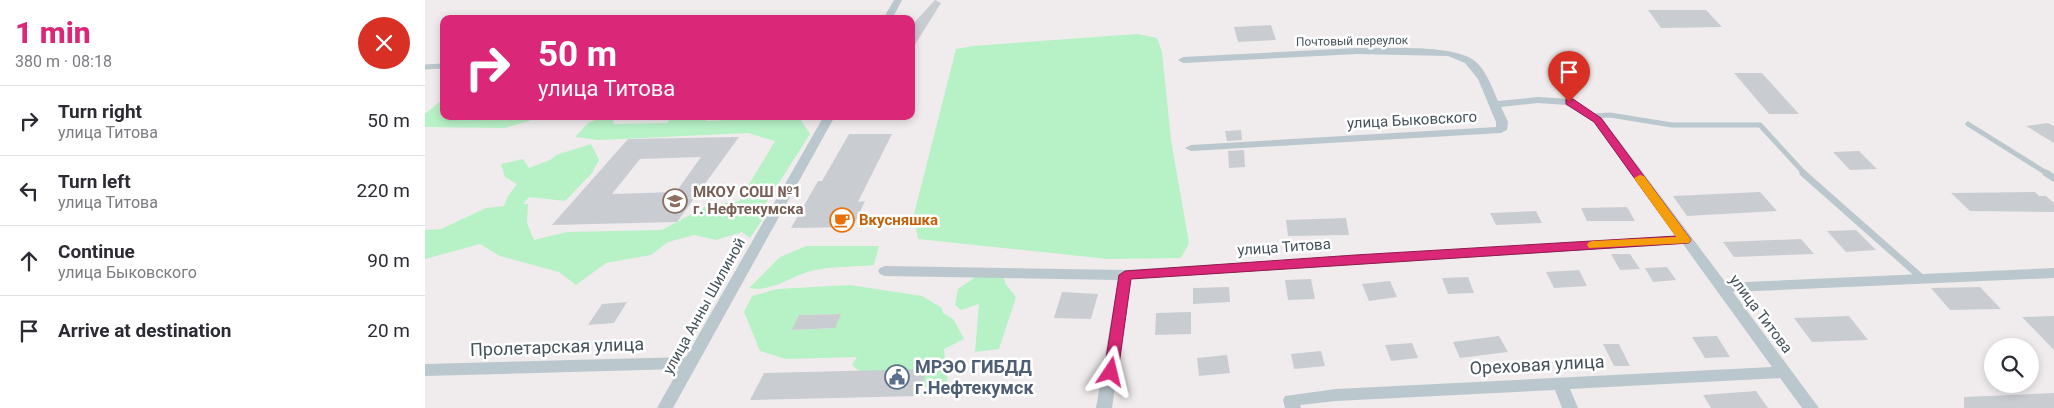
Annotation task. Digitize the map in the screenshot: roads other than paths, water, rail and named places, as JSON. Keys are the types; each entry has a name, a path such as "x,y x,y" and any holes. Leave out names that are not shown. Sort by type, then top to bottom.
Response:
{"street":[{"path":"889,15 897,0"},
{"name":"Почтовый переулок","path":"1183,60 1357,51 1449,53 1469,61 1483,78 1496,104"},
{"name":"улица Быковского","path":"1191,148 1501,130 1502,122 1496,104 1539,100 1569,102 1595,118"},
{"name":"улица Титова","path":"1595,118 1811,408"},
{"name":"улица Анны Шилиной","path":"665,408 828,120"},
{"name":"улица Титова","path":"885,271 1125,275 1355,259 1685,240"},
{"path":"1721,288 2054,273"},
{"path":"1104,408 1120,317 1125,275"},
{"name":"Пролетарская улица","path":"425,370 691,363"},
{"name":"Ореховая улица","path":"1292,404 1336,395 1785,372"},
{"path":"1560,384 1570,408"}],"lane":[{"path":"425,67 440,66"},
{"path":"1595,118 1610,115 1673,125 1760,125 1801,171 1923,279"},
{"path":"1968,124 2054,178"}],"place":[{"name":"МКОУ СОШ №1 г. Нефтекумска","path":"675,201"},
{"name":"Вкусняшка","path":"842,220"},
{"name":"МРЭО ГИБДД г.Нефтекумск","path":"897,377"}]}
